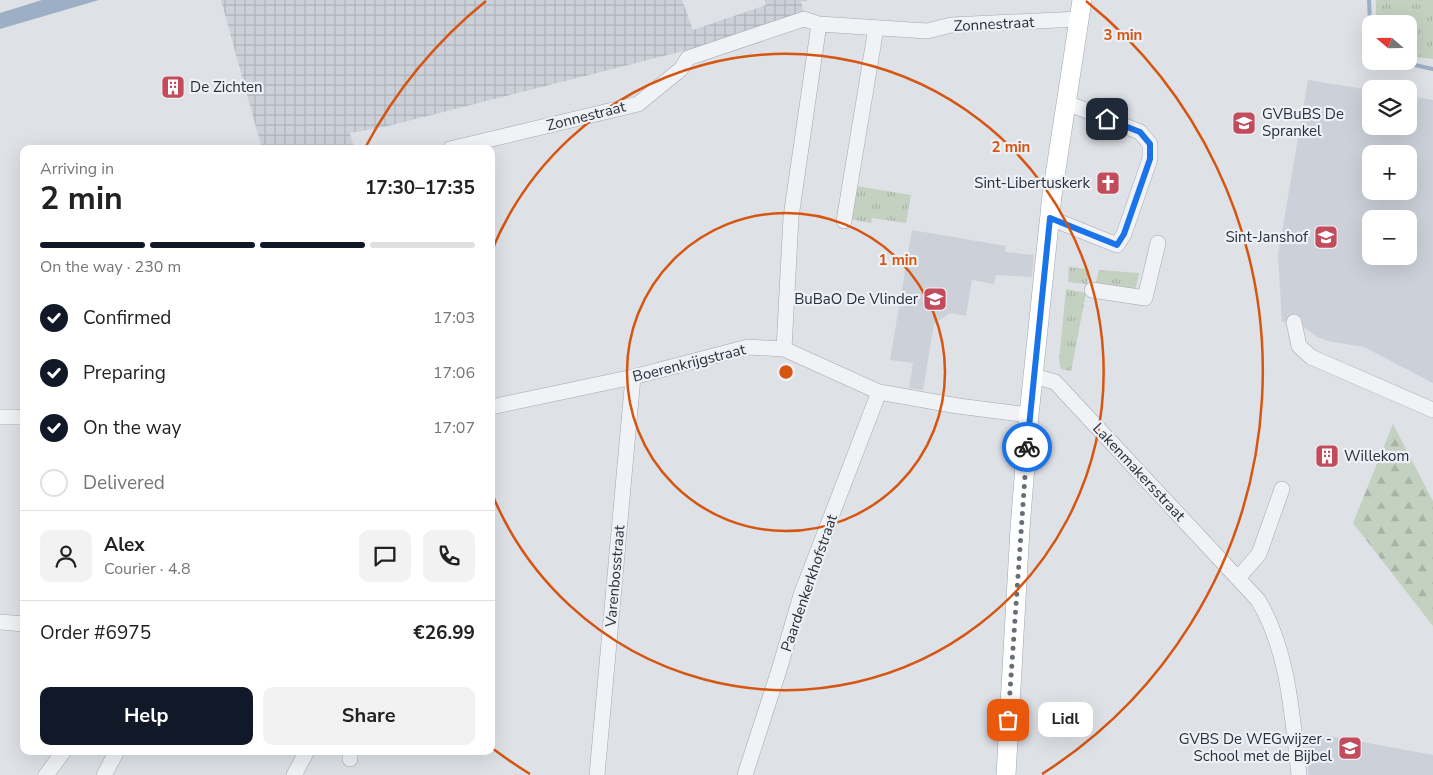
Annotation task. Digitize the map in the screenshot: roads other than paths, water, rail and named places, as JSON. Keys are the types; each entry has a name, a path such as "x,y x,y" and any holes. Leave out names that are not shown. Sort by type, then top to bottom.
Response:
{"main road":[{"path":"1006,775 1020,529 1029,415 1050,218 1082,0"}],"street":[{"name":"Zonnestraat","path":"467,145 638,104 681,69 688,58 804,19 819,24 927,32 951,25 1079,20"},
{"path":"784,349 791,217 819,24"},
{"path":"844,221 876,28"},
{"path":"1050,218 1117,245 1124,234 1150,159 1150,144 1140,132 1067,103"},
{"path":"1092,290 1145,298 1158,243"},
{"path":"1294,322 1299,346 1311,357 1433,410"},
{"name":"Boerenkrijgstraat","path":"495,406 633,377 748,347 784,349 879,392 958,406 1029,415"},
{"name":"Lakenmakersstraat","path":"1034,376 1055,382 1258,600 1269,618 1278,645 1290,702 1299,775"},
{"name":"Varenbosstraat","path":"597,775 633,377"},
{"name":"Paardenkerkhofstraat","path":"745,775 801,595 879,392"},
{"path":"0,417 20,417"},
{"path":"1238,578 1259,554 1282,489"},
{"path":"0,622 20,624"},
{"path":"54,773 62,755"},
{"path":"104,775 115,755"},
{"path":"294,775 305,755"}],"water":[{"path":"42,0 99,0 0,29 0,13"}],"waterway":[{"path":"1369,0 1370,15"},
{"path":"1418,66 1433,69"}],"place":[{"name":"De Zichten","path":"173,87"},
{"name":"GVBuBS De Sprankel","path":"1244,123"},
{"name":"Sint-Libertuskerk","path":"1108,183"},
{"name":"Sint-Janshof","path":"1326,237"},
{"name":"BuBaO De Vlinder","path":"935,299"},
{"name":"Willekom","path":"1327,456"},
{"name":"Lidl","path":"1008,720"},
{"name":"GVBS De WEGwijzer - School met de Bijbel","path":"1350,748"}]}
